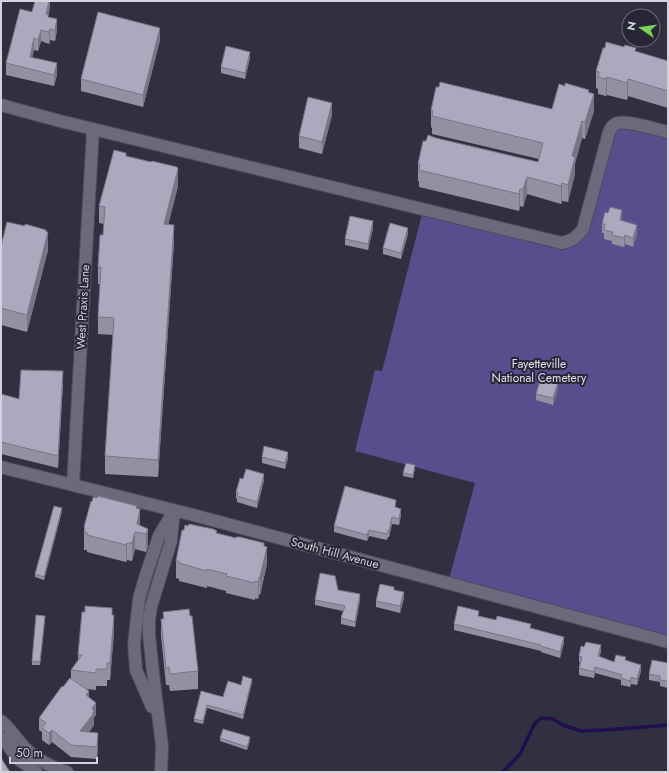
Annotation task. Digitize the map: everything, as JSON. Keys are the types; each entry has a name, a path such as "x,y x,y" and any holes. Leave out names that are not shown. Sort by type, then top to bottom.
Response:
{"street":[{"path":"1,105 552,242 562,243 570,242 578,236 583,229 609,132 612,126 617,123 627,123 668,132"},
{"name":"West Praxis Lane","path":"73,485 93,129"},
{"name":"South Hill Avenue","path":"1,468 174,510 668,642"},
{"path":"158,716 154,711 144,685 136,670 134,644 139,599 145,578 159,536 174,510"},
{"path":"161,772 162,746 149,635 149,620 151,607 171,541 174,510"},
{"path":"1,721 10,728 26,749 46,762 67,772"},
{"path":"1,738 5,741 17,758 36,772"}],"green space":[{"name":"Fayetteville National Cemetery","path":"612,127 668,132 668,642 448,583 475,483 355,451 375,370 382,371 423,210 552,242 578,236"}],"building":[{"path":"35,1 49,1 46,14 48,14 48,17 57,19 55,30 50,29 49,32 41,30 38,40 34,38 30,57 57,63 54,75 6,63 20,9 32,12"},
{"path":"98,12 160,28 143,95 81,79"},
{"path":"606,42 621,46 621,48 636,48 635,51 668,61 668,91 628,79 627,83 607,77 606,79 598,77 599,72 596,71 603,48 605,48"},
{"path":"226,46 250,52 245,73 221,67"},
{"path":"440,82 552,109 559,84 565,86 565,83 589,90 588,92 594,94 585,122 582,121 572,156 575,157 568,185 562,183 561,186 527,177 523,189 520,189 519,194 419,170 420,164 418,164 423,141 426,141 428,135 538,162 543,143 432,116 433,111 431,110 436,87 439,87"},
{"path":"308,97 332,103 322,142 299,136"},
{"path":"114,150 126,153 126,156 177,167 178,169 164,224 174,225 158,460 105,456 114,318 98,317 101,267 98,267 100,235 103,235 105,207 99,206"},
{"path":"610,207 622,210 620,220 637,225 633,238 625,235 624,238 612,235 613,232 604,230 605,224 602,224 605,212 608,213"},
{"path":"350,216 373,221 368,244 345,239"},
{"path":"7,222 25,226 25,224 46,230 46,232 48,232 27,315 1,308 1,246"},
{"path":"390,223 408,228 401,253 383,248"},
{"path":"21,370 63,371 58,456 1,442 1,394 19,399"},
{"path":"541,377 558,382 553,398 536,394"},
{"path":"264,446 288,452 285,463 262,457"},
{"path":"406,463 415,465 413,475 403,473"},
{"path":"246,469 264,474 257,502 237,496 238,493 236,492 240,478 243,479"},
{"path":"345,486 396,500 395,507 401,509 399,519 392,517 387,534 369,530 367,535 334,526"},
{"path":"98,496 137,506 136,508 140,509 137,524 148,529 146,534 135,532 132,543 127,543 126,545 87,535 87,533 84,532 84,527 91,501 92,502 93,497 97,498"},
{"path":"54,506 62,508 44,577 35,574"},
{"path":"189,524 213,529 217,531 216,533 264,543 264,546 267,547 258,582 255,581 255,583 226,576 227,574 207,569 207,571 176,561 182,530 184,530 185,525 188,526"},
{"path":"320,573 335,576 338,590 360,594 355,622 341,618 345,606 315,600"},
{"path":"380,584 394,587 394,590 404,592 400,606 376,601"},
{"path":"85,606 112,608 112,615 114,615 110,663 107,663 107,669 96,669 96,673 71,670 82,655 78,655 82,612 85,612"},
{"path":"458,606 479,611 478,616 496,620 497,616 531,624 530,628 564,637 560,652 541,645 454,624"},
{"path":"189,609 190,616 192,616 198,671 170,674 169,667 166,668 161,619 164,619 163,612"},
{"path":"36,615 45,616 40,662 32,661"},
{"path":"586,642 601,645 598,656 614,662 616,655 626,657 625,660 641,665 637,679 631,677 630,681 621,678 622,675 595,667 594,672 579,668 582,657 579,656 581,646 584,647"},
{"path":"652,660 668,663 668,681 660,680 660,676 649,674"},
{"path":"243,676 252,679 243,715 207,705 203,721 194,719 201,691 223,697 228,681 241,685"},
{"path":"70,678 89,691 86,695 96,703 92,708 94,711 92,713 94,713 80,731 98,733 97,747 71,745 52,730 49,733 42,728 46,723 39,718 62,686 63,687"},
{"path":"223,729 250,737 247,747 220,738"},
{"path":"1,758 10,772 1,772"}],"waterway":[{"path":"503,772 520,754 535,723 541,718 553,719 563,725 581,731 668,725"}]}
